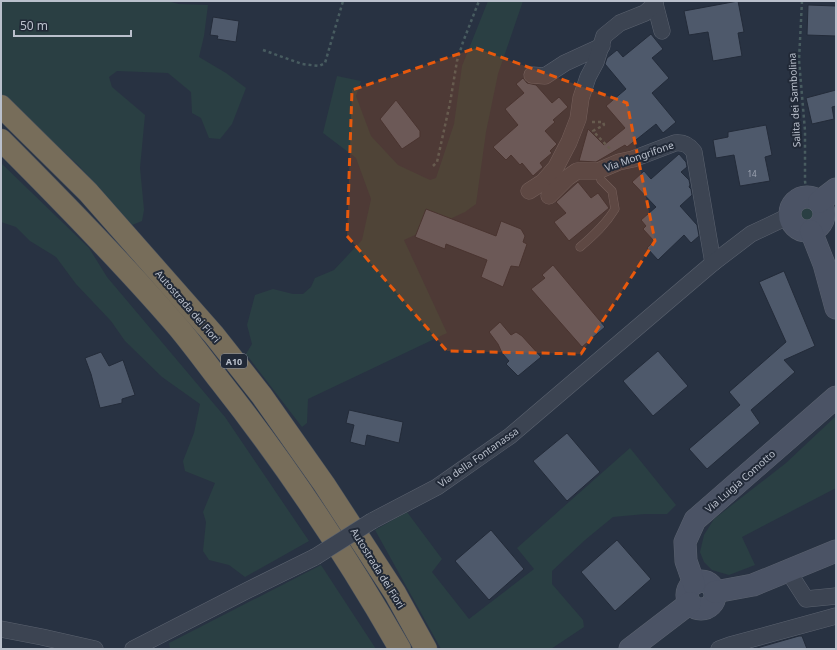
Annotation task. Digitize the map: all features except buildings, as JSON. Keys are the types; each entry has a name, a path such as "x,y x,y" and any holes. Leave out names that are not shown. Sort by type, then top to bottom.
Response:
{"highway":[{"name":"Autostrada dei Fiori","path":"1,106 88,192 214,335 262,396 324,484 395,593 426,649"},
{"name":"A10","path":"1,140 73,211 142,287 178,328 225,387 280,462 326,529 376,606 400,649"}],"street":[{"path":"655,3 662,31"},
{"path":"529,192 543,182 556,167 559,161 578,119 581,98 602,46 604,36 620,23 645,13 655,3"},
{"path":"532,75 538,77 546,76 565,63 602,46"},
{"name":"Via Mongrifone","path":"549,196 567,178 577,171 598,170 619,162 634,159 675,143 682,142 691,147 694,152 713,263"},
{"path":"813,199 823,210 823,219 819,227 811,231 801,231 793,225 789,216 791,206 798,199 813,199 836,189"},
{"name":"Via della Fontanassa","path":"133,649 315,557 372,521 437,487 510,436 713,263 751,234 789,216"},
{"path":"811,231 824,264 836,308"},
{"name":"Via Luigia Comotto","path":"692,593 686,561 685,542 695,520 836,397"},
{"path":"630,649 692,593 702,582 707,583 715,592 753,585 836,551"},
{"path":"788,571 806,599 836,596"},
{"path":"719,649 836,616"},
{"path":"1,630 42,637 95,649"}],"lane":[{"path":"580,247 600,230 615,209 612,191 601,180 598,170"}],"path":[{"path":"263,50 302,64 319,66 325,63 344,1"},
{"path":"433,166 438,162 447,121 457,61 479,1"},
{"name":"Salita dei Sambolina","path":"802,1 799,60 805,131 805,181 813,199"},
{"path":"598,122 603,122 604,124 594,131 611,148 619,162"}],"highlighted area":[{"path":"476,48 627,103 655,241 581,354 447,351 347,236 352,90"}],"green space":[{"path":"1,1 167,1 179,4 208,5 204,36 199,57 226,73 246,88 232,124 220,139 209,138 201,118 192,113 191,92 168,73 117,71 109,77 112,87 145,115 140,168 144,210 142,221 132,225 78,165 1,94"},
{"path":"488,1 523,1 498,74 486,132 476,204 465,212 404,240 447,333 308,399 307,423 302,427 246,354 252,344 247,325 255,295 273,289 293,294 303,294 311,287 315,278 334,270 362,240 371,199 356,158 323,133 337,76 361,81 356,96 371,136 398,165 430,180 436,178 454,124 462,66"},
{"path":"1,163 89,248 107,277 225,417 309,541 245,577 229,565 209,560 203,551 206,522 203,512 215,483 185,471 183,461 194,433 200,404 162,377 125,341 111,321 76,284 56,257 30,241 16,227 1,222"},
{"path":"803,206 809,206 814,211 812,220 809,222 803,222 798,217 798,211"},
{"path":"836,416 836,488 742,537 755,565 729,575 712,570 704,562 700,552 704,535 714,519 786,463"},
{"path":"630,448 676,505 667,514 645,514 613,517 585,540 552,571 552,584 583,620 584,627 551,649 441,649 375,530 407,512 442,559 432,572 469,619 534,569 517,548"},
{"path":"321,565 376,649 170,649 169,643"}]}
